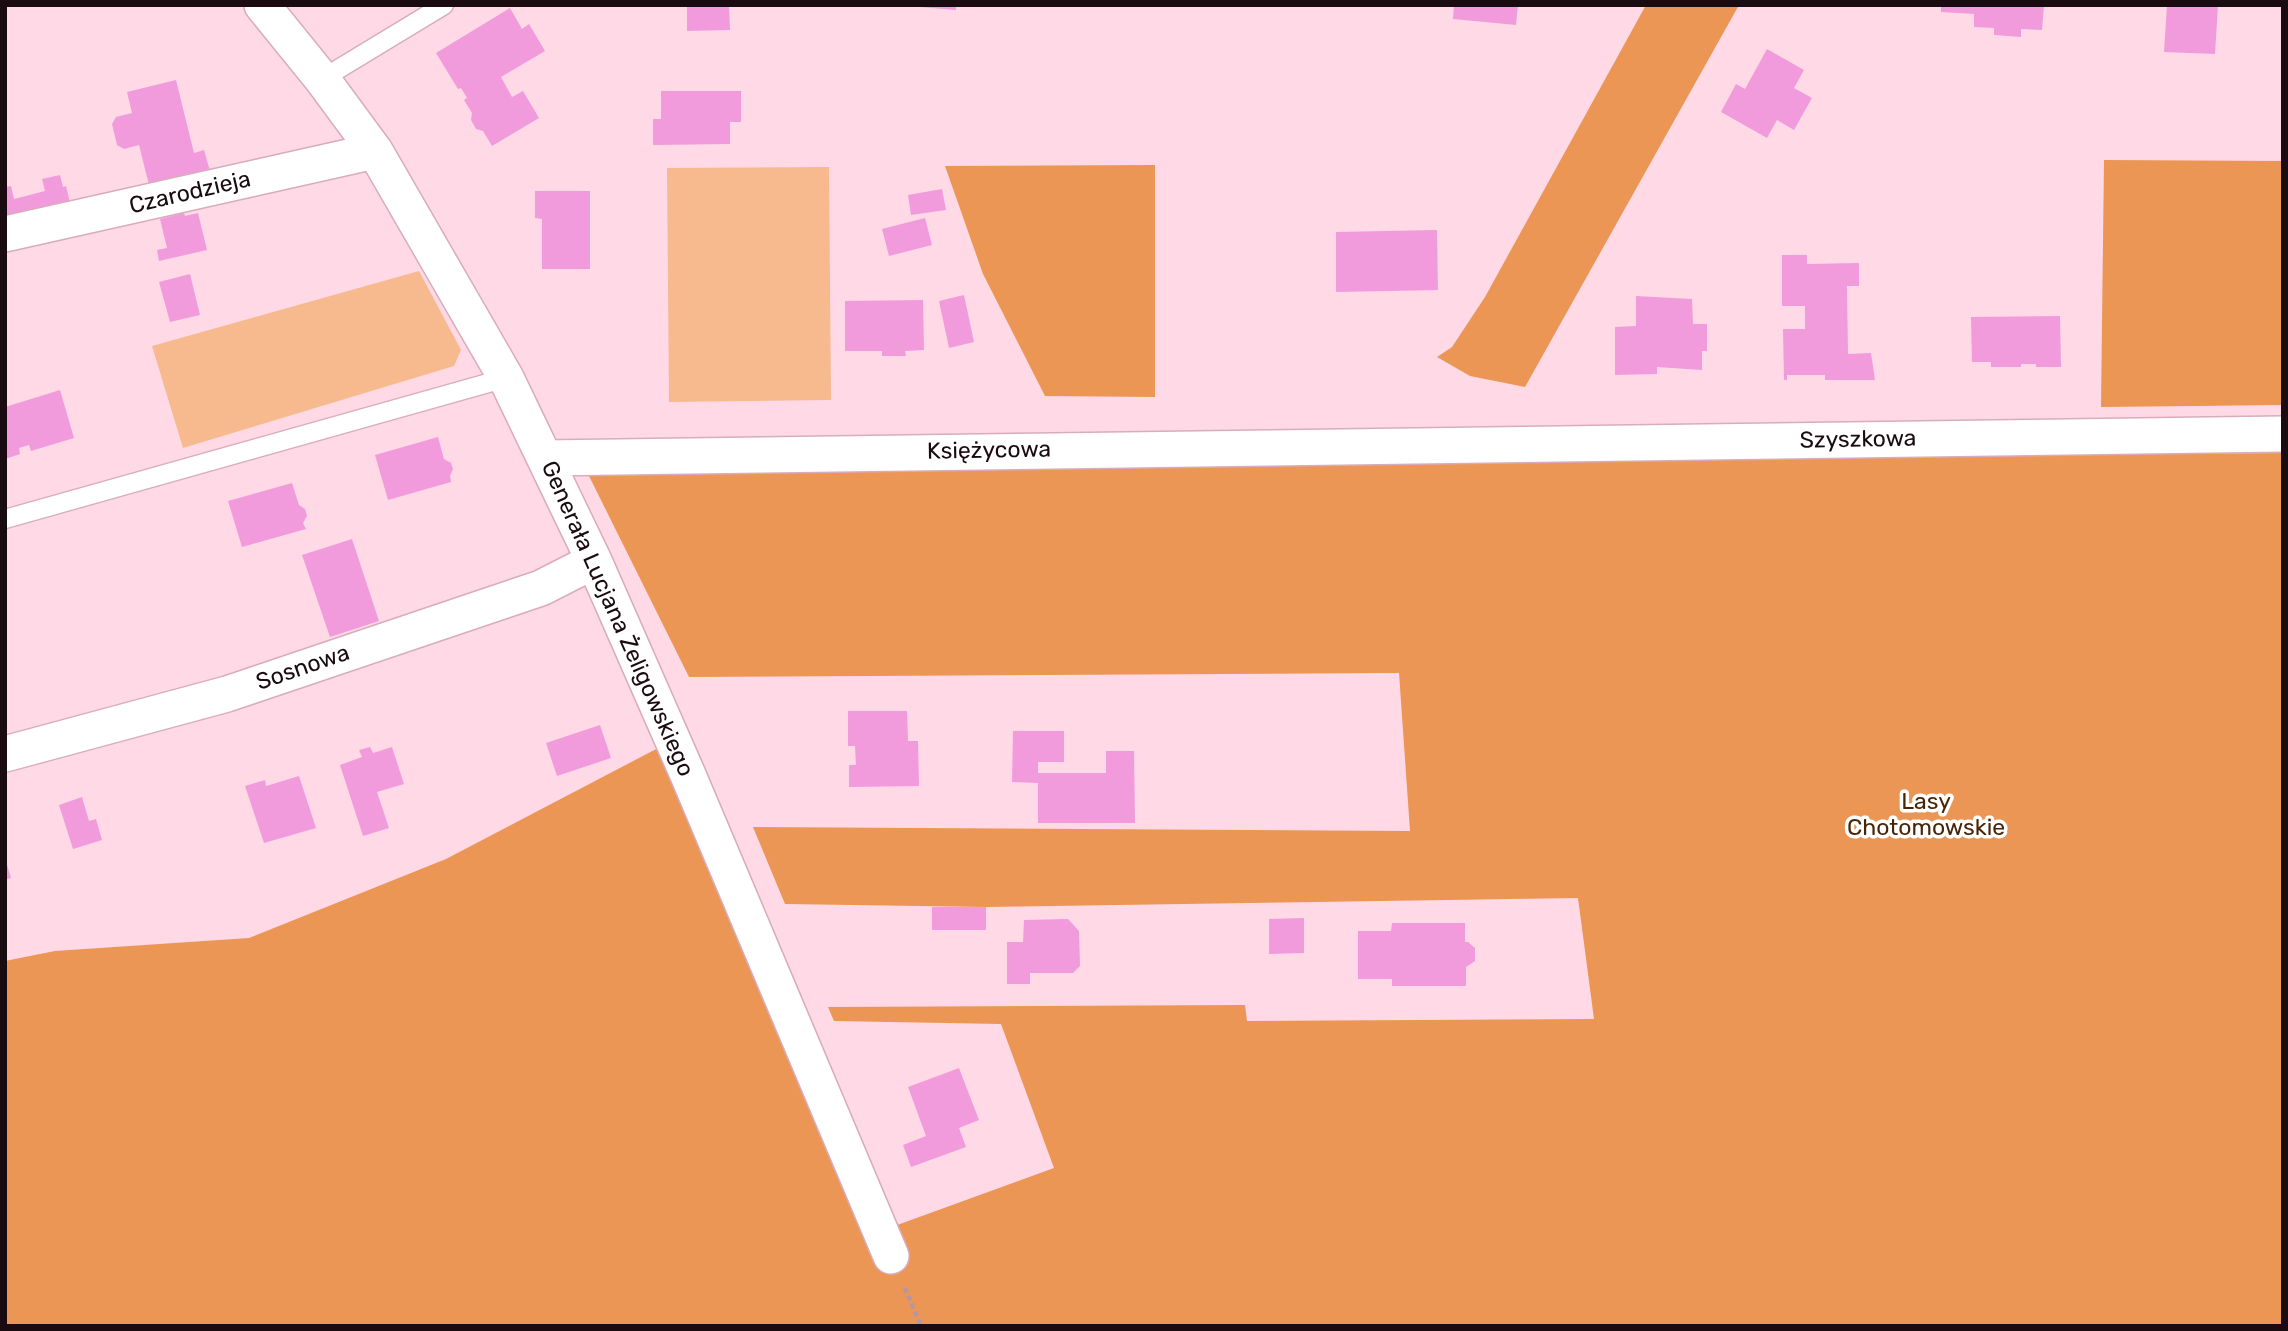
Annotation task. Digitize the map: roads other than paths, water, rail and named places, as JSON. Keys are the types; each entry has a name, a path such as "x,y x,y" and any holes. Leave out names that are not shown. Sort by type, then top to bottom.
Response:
{"street":[{"name":"Generała Lucjana Żeligowskiego","path":"275,10 375,151 506,378 594,561 688,775 891,1256"},
{"name":"Czarodzieja","path":"5,234 375,151"},
{"name":"Szyszkowa","path":"1433,446 2283,434"},
{"name":"Księżycowa","path":"545,458 1433,446"},
{"name":"Sosnowa","path":"5,754 227,694 541,587 594,561"}],"lane":[{"path":"322,79 444,5"},
{"path":"5,519 506,378"}],"park label":[{"name":"Lasy Chotomowskie","path":"1926,815"}]}
